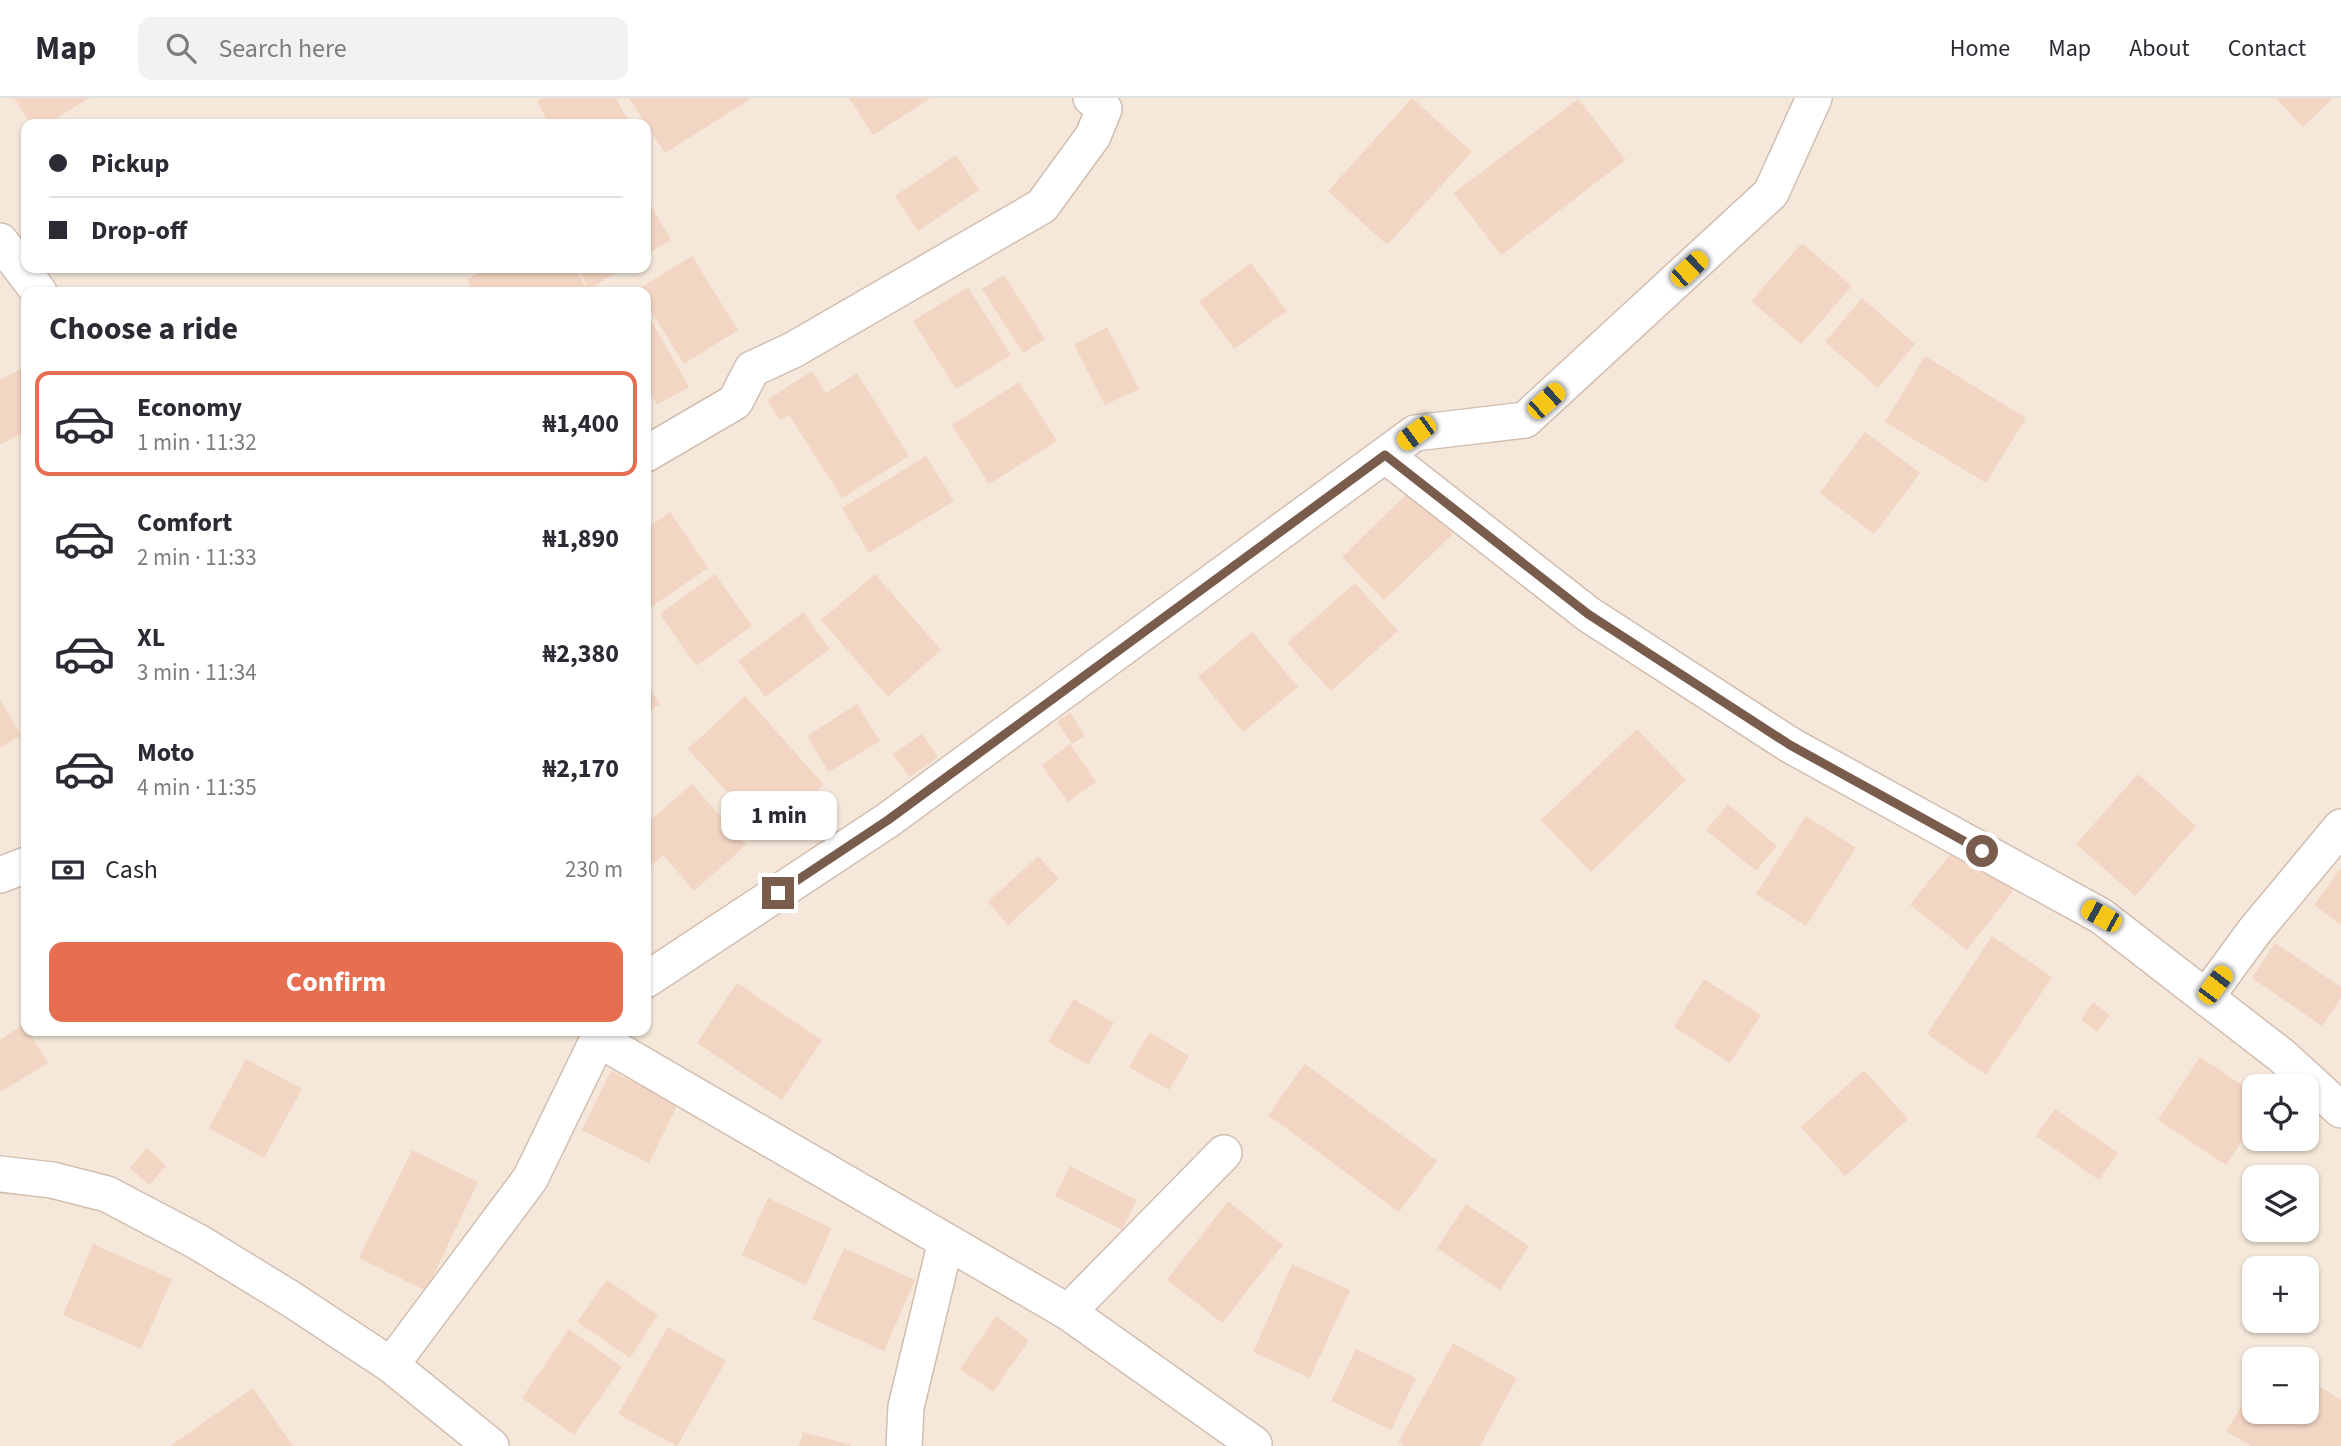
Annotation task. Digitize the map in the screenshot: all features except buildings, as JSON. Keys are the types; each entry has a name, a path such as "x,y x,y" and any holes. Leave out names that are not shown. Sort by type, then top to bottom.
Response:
{"street":[{"path":"651,451 734,402 752,369 793,350 1042,206 1093,136 1104,109 1091,98"},
{"path":"651,977 888,820 1416,433 1525,420 1771,193 1814,98"},
{"path":"0,240 21,268"},
{"path":"1385,455 1588,614 1790,745 2101,916 2282,1056 2341,1110"},
{"path":"2209,1000 2215,985 2253,933 2341,827"},
{"path":"0,874 21,867"},
{"path":"391,1365 530,1180 600,1036"},
{"path":"602,1036 1068,1312 1254,1444"},
{"path":"1068,1312 1224,1153"},
{"path":"0,1174 52,1180 107,1194 198,1242 391,1365 491,1446"},
{"path":"904,1446 906,1408 946,1241"}],"shaded area":[{"path":"0,98 2341,98 2341,1446 0,1446"}],"route":[{"path":"778,893 888,820 1385,455 1588,614 1790,745 1982,851"}]}
